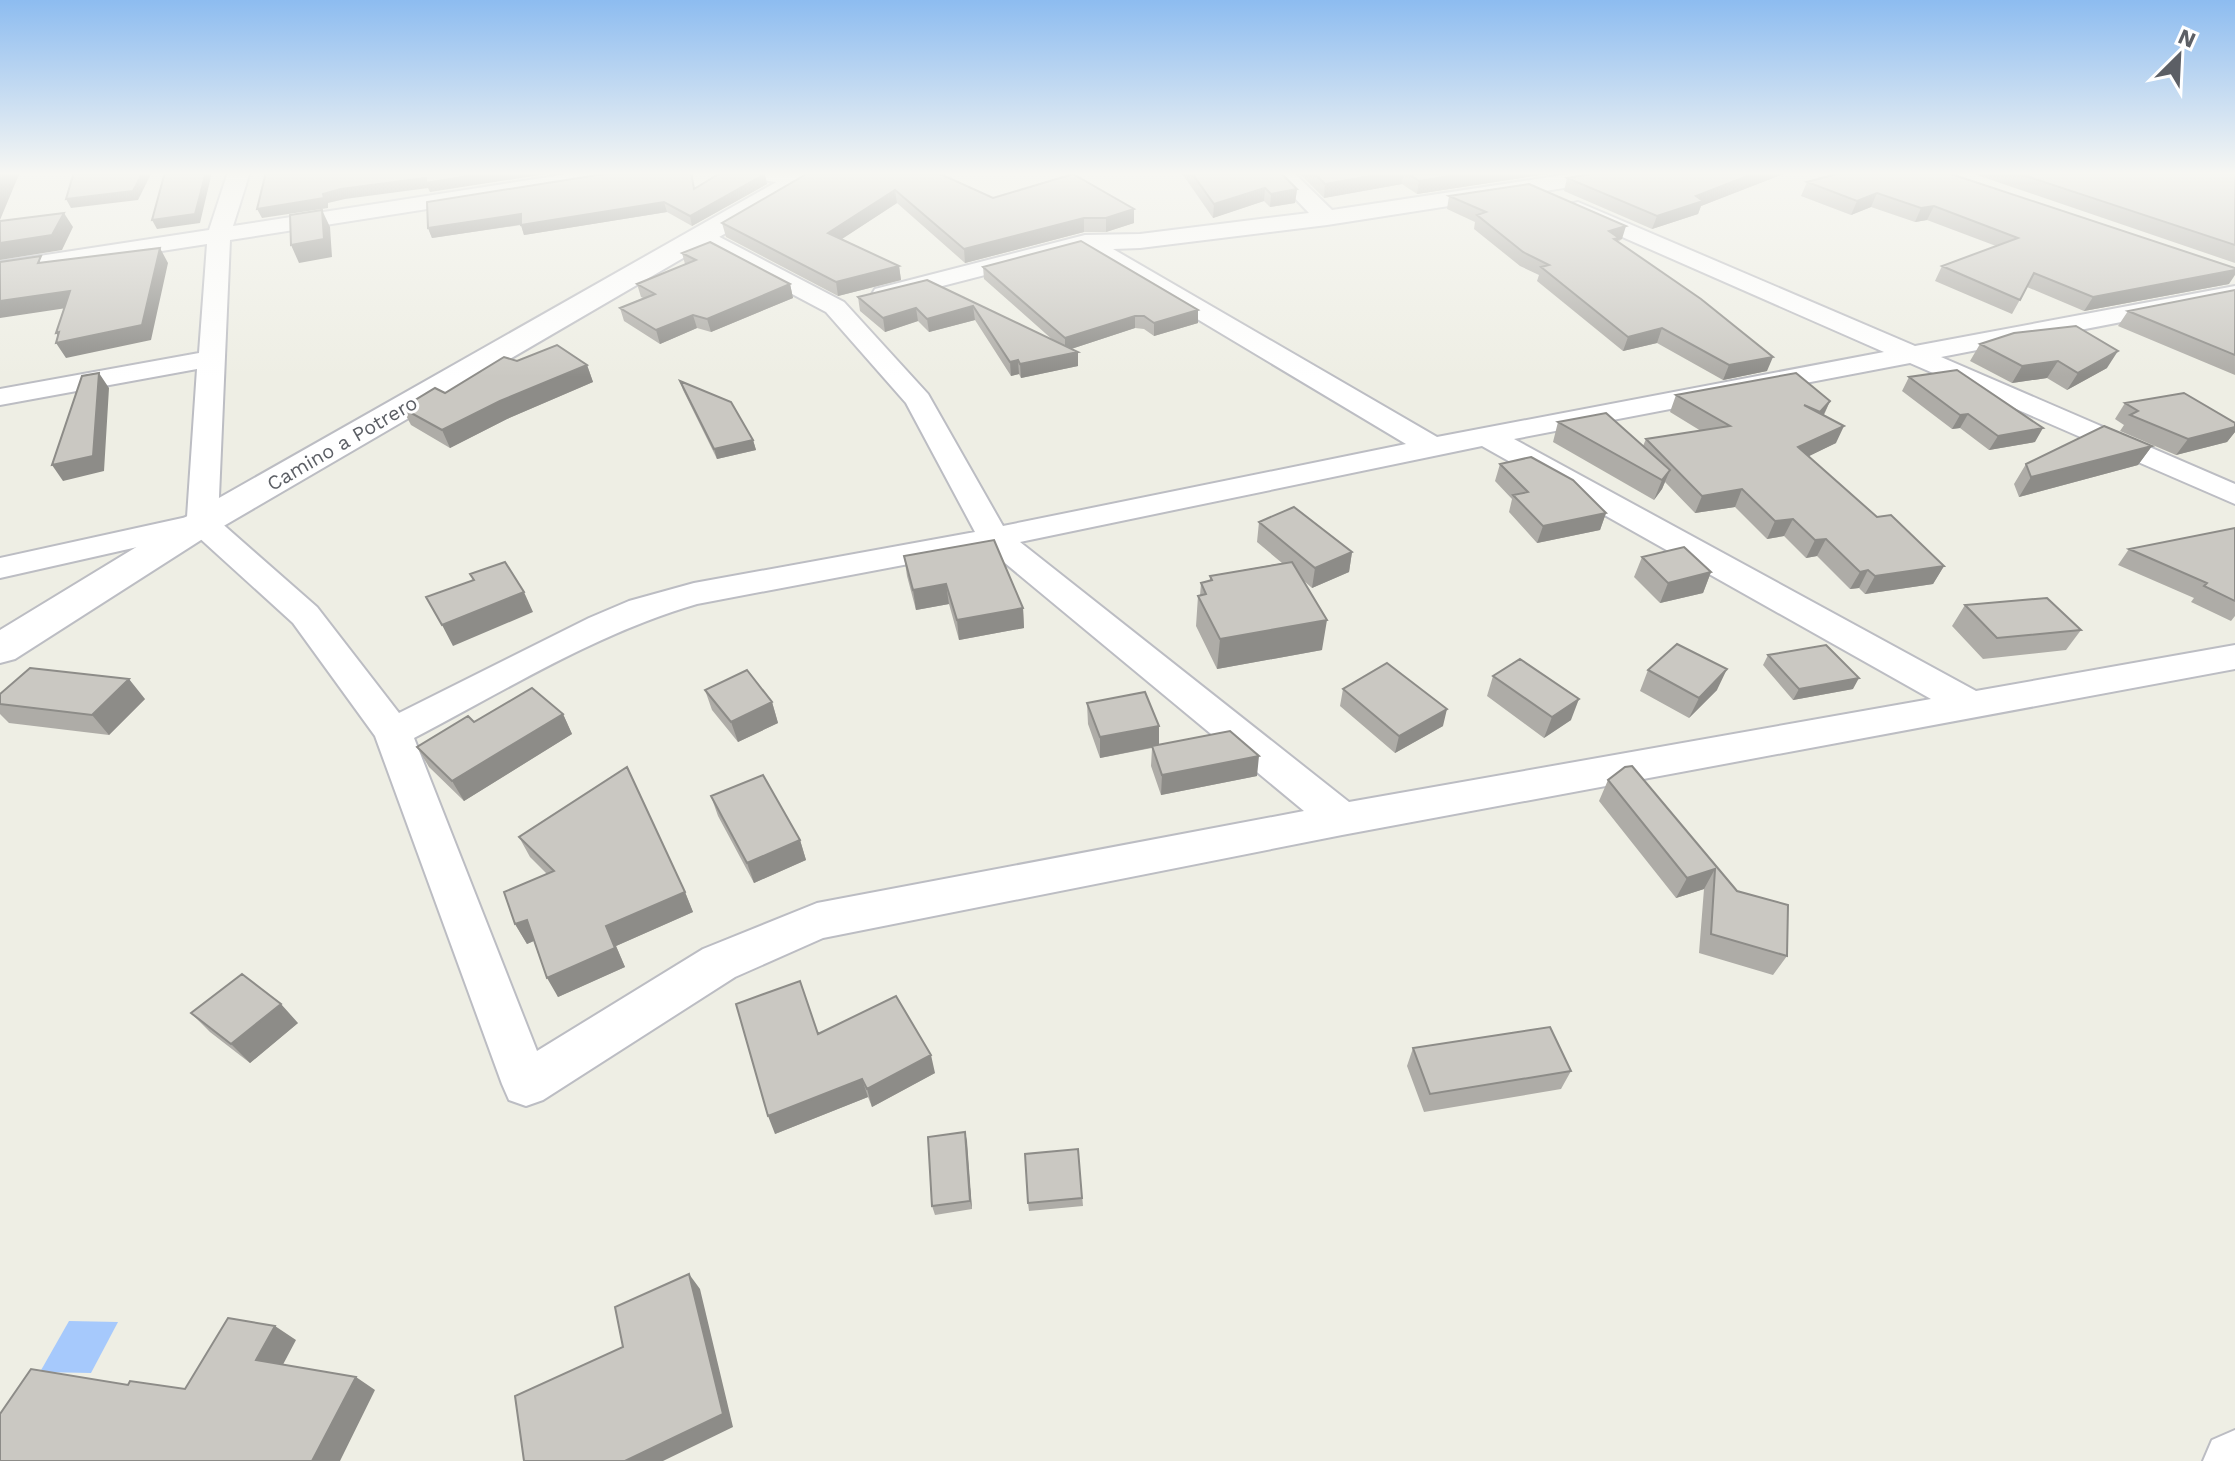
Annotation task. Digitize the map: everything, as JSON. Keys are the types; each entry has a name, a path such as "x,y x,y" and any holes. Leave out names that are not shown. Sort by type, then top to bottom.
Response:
{"street":[{"path":"0,269 175,240"},
{"path":"202,523 219,240"},
{"name":"Camino a Potrero","path":"0,649 202,523 696,240"},
{"path":"708,240 835,307 918,400 994,538 1342,819"},
{"path":"835,307 1085,242 1147,240"},
{"path":"1649,240 2235,495"},
{"path":"1085,242 1434,448"},
{"path":"393,732 601,626 641,609 694,594 994,538 1486,436 1911,356 2230,279"},
{"path":"0,397 213,358"},
{"path":"1486,436 1968,703"},
{"path":"0,568 202,523"},
{"path":"202,523 305,615 393,732 526,1084 719,963 817,921 1342,819 2235,657"}],"water":[{"path":"69,1321 118,1322 91,1373 40,1372"}],"building":[{"path":"291,240 318,240 291,245"},
{"path":"755,240 843,240 899,266 836,282"},
{"path":"954,240 998,240 964,249"},
{"path":"1508,240 1616,240 1701,299 1773,357 1729,365 1662,328 1628,337 1541,267 1549,265 1523,252"},
{"path":"2012,240 2151,240 2235,270 2093,297 2034,273 2020,300 1942,266"},
{"path":"1081,241 1198,310 1154,323 1144,316 1135,316 1065,338 983,267"},
{"path":"710,242 790,284 707,319 693,315 656,330 620,308 655,294 637,284 696,260 682,253"},
{"path":"160,248 142,325 56,343 59,332 56,333 70,291 0,301 0,262 41,256 38,263"},
{"path":"927,280 1078,352 1020,364 1018,360 1010,362 973,306 927,319 916,308 883,318 858,297"},
{"path":"2235,290 2235,355 2128,311"},
{"path":"2076,326 2118,351 2078,373 2058,361 2022,366 1980,344 2014,333"},
{"path":"557,345 587,365 500,401 442,430 402,408 435,388 445,393 504,357 517,361"},
{"path":"1957,370 2043,428 1998,436 1968,414 1960,415 1909,377"},
{"path":"99,373 93,456 52,465 82,376"},
{"path":"1796,373 1830,401 1820,412 1804,405 1844,426 1798,447 1877,517 1891,515 1944,566 1875,576 1868,570 1860,572 1826,539 1815,540 1793,519 1775,521 1742,489 1702,496 1646,439 1730,426 1676,395"},
{"path":"680,381 731,402 753,440 714,449"},
{"path":"2184,393 2235,423 2235,427 2188,439 2130,415 2138,411 2125,403"},
{"path":"1606,413 1670,470 1662,480 1558,422"},
{"path":"2104,426 2152,446 2031,477 2026,464"},
{"path":"1531,457 1573,480 1606,513 1543,526 1513,495 1528,492 1500,464"},
{"path":"1294,507 1352,552 1315,568 1259,522"},
{"path":"2235,528 2235,601 2204,586 2207,583 2129,549"},
{"path":"994,540 1023,608 957,620 946,584 913,590 904,556"},
{"path":"1684,547 1711,572 1668,583 1642,557"},
{"path":"505,562 524,592 442,625 426,597 474,580 470,574"},
{"path":"1292,562 1327,620 1220,639 1198,596 1206,594 1201,583 1212,580 1210,576"},
{"path":"2047,598 2081,630 1997,638 1965,605"},
{"path":"1677,644 1727,669 1699,698 1648,670"},
{"path":"1826,645 1859,678 1799,689 1768,655"},
{"path":"1520,659 1579,699 1552,717 1493,676"},
{"path":"1387,663 1447,709 1399,736 1343,689"},
{"path":"30,668 129,679 92,715 0,704 0,694"},
{"path":"747,670 772,702 731,722 705,690"},
{"path":"532,688 563,714 452,781 417,747 468,716 474,722"},
{"path":"1145,692 1159,726 1100,737 1087,703"},
{"path":"1230,731 1259,756 1162,775 1152,746"},
{"path":"1632,766 1737,891 1788,905 1787,956 1711,934 1715,869 1687,878 1608,780 1625,767"},
{"path":"627,767 685,892 606,926 615,948 547,978 527,920 515,924 504,892 554,871 519,837"},
{"path":"763,775 800,840 747,863 711,796"},
{"path":"242,974 281,1004 231,1044 191,1013"},
{"path":"800,981 818,1034 896,996 931,1055 867,1089 862,1079 768,1116 736,1004"},
{"path":"1550,1027 1571,1071 1430,1094 1413,1048"},
{"path":"965,1132 970,1201 932,1206 928,1137"},
{"path":"1078,1149 1082,1198 1028,1203 1025,1154"},
{"path":"689,1274 723,1414 625,1461 524,1461 515,1396 623,1347 615,1307"},
{"path":"228,1318 275,1326 256,1360 356,1377 312,1461 0,1461 0,1414 31,1369 128,1385 130,1381 185,1389"}]}
